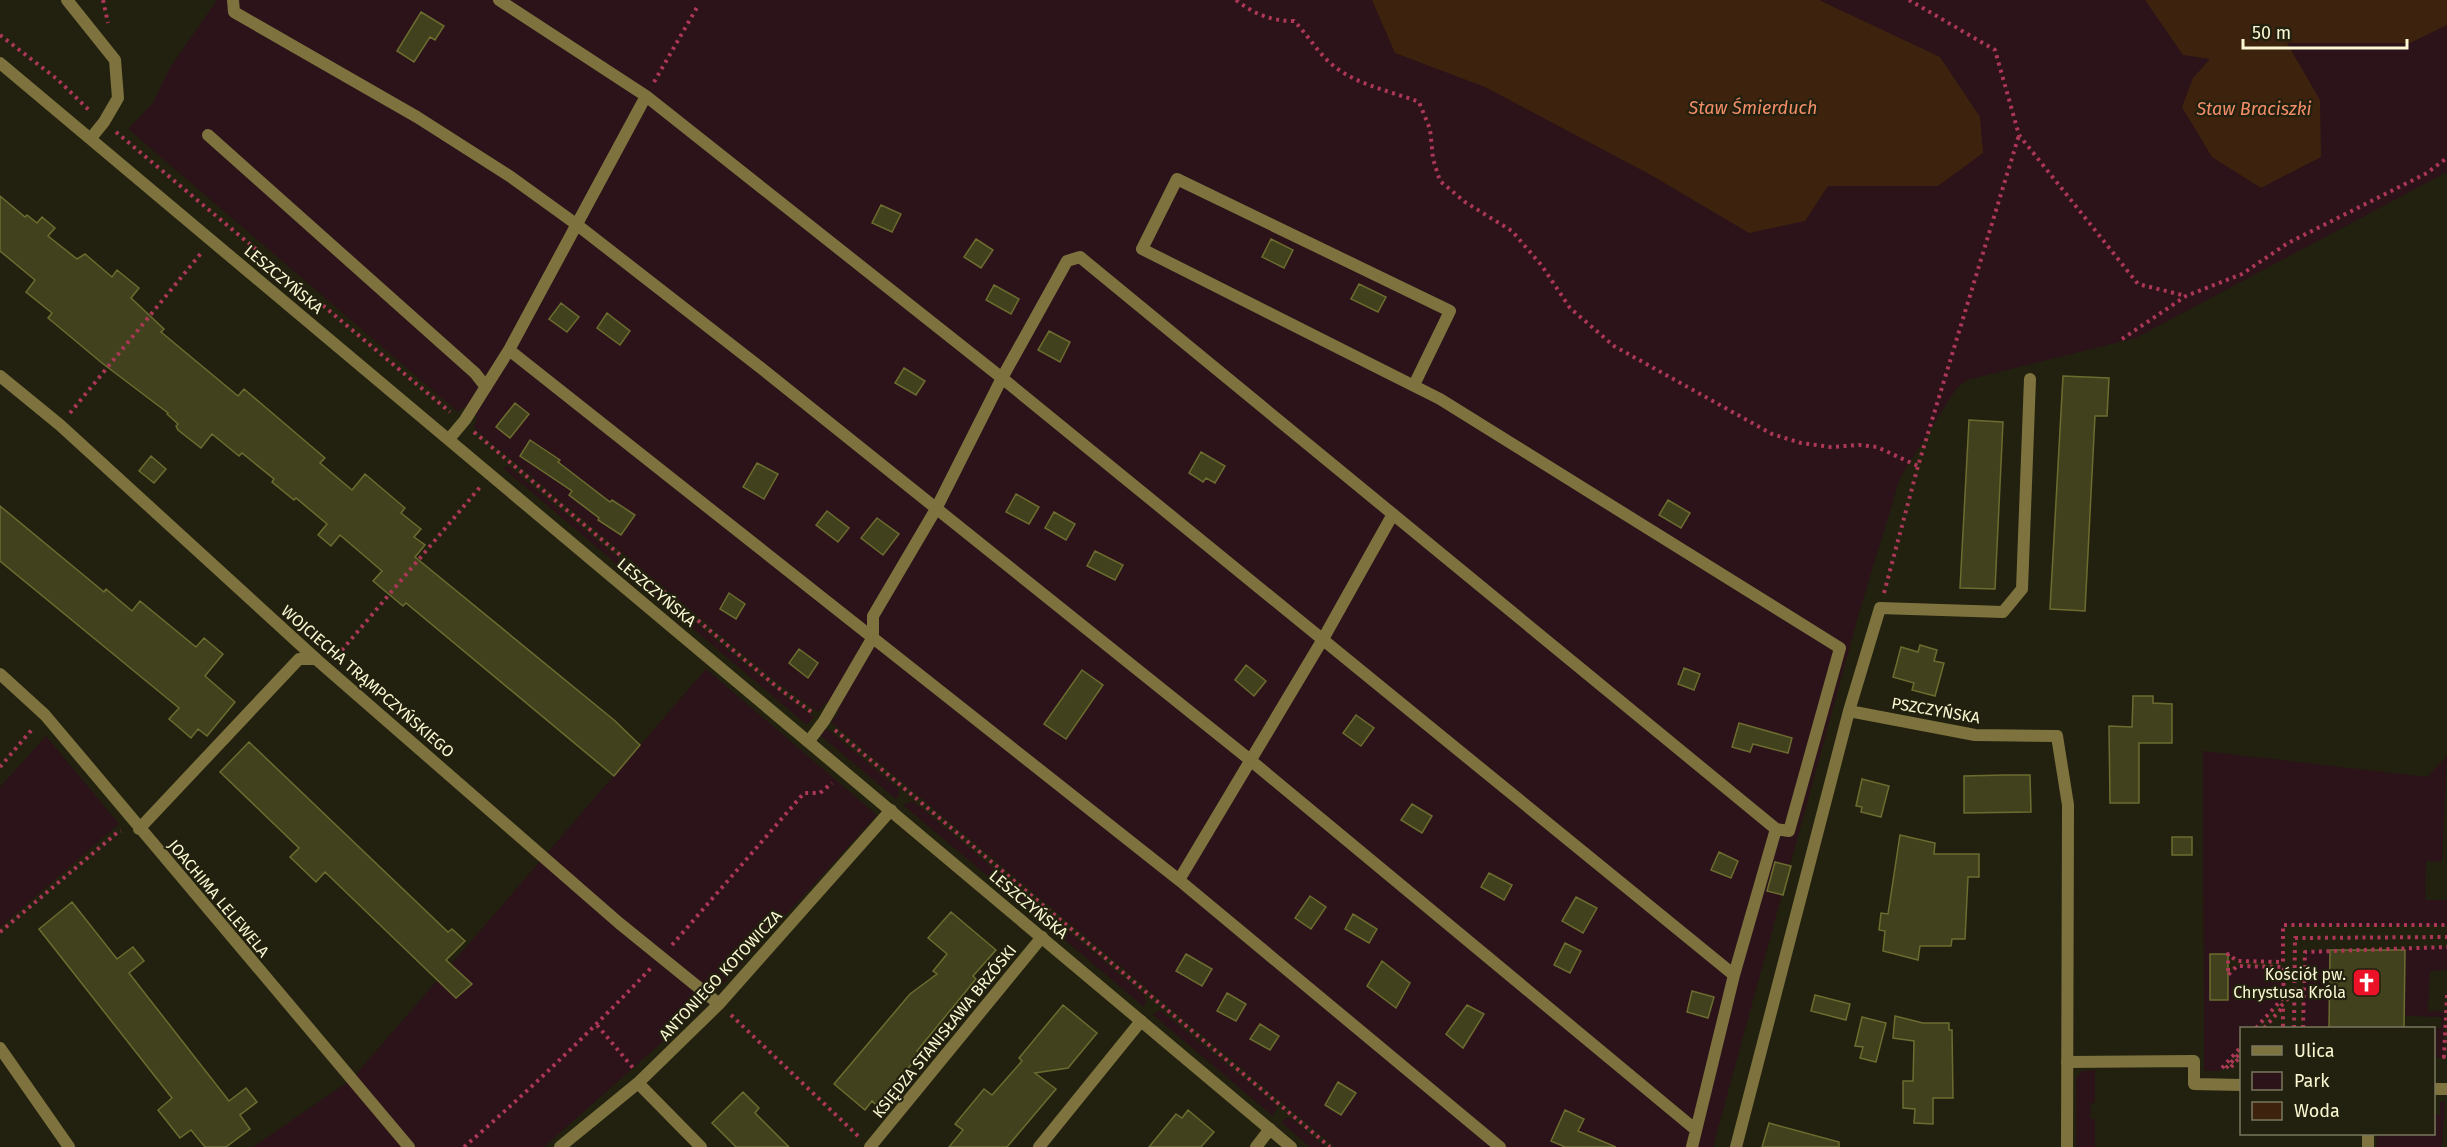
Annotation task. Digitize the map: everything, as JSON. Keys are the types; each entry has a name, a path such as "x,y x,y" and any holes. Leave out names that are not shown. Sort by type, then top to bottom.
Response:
{"street":[{"path":"67,0 115,60 118,98 104,122 91,138"},
{"path":"233,0 234,12 417,117 511,177 576,224 761,368 1249,759 1696,1130"},
{"path":"499,0 646,96 1002,378 1734,975"},
{"name":"LESZCZYŃSKA","path":"0,63 1291,1147"},
{"path":"449,439 463,423 509,350 646,96"},
{"path":"208,135 475,373 486,387"},
{"path":"809,741 824,721 873,637 873,616 936,509 1002,378 1066,261 1080,257 1776,829 1789,831 1840,648 1440,399 1142,249 1176,179 1450,311 1414,385"},
{"path":"509,350 1179,880 1500,1147"},
{"name":"WOJCIECHA TRĄMPCZYŃSKIEGO","path":"0,376 60,426 316,659 619,923 719,1005"},
{"path":"1736,1147 1849,711 1880,608 2003,612 2022,589 2030,379"},
{"path":"1179,880 1249,759 1323,639 1393,514"},
{"path":"140,829 299,659 316,659"},
{"name":"JOACHIMA LELEWELA","path":"0,675 45,715 409,1147"},
{"name":"PSZCZYŃSKA","path":"1849,711 1975,735 2057,736 2068,805 2067,1147"},
{"name":"ANTONIEGO KOTOWICZA","path":"560,1147 640,1081 719,1005 891,810"},
{"path":"1692,1147 1734,975 1776,829"},
{"name":"KSIĘDZA STANISŁAWA BRZÓSKI","path":"866,1143 1042,937"},
{"path":"1039,1147 1141,1021"},
{"path":"0,1048 69,1147"},
{"path":"2067,1062 2194,1061 2194,1084 2240,1085"},
{"path":"640,1081 701,1147"},
{"path":"1256,1147 1270,1129"}],"path":[{"path":"1236,0 1251,11 1276,21 1294,21 1308,34 1327,59 1352,79 1419,102 1430,129 1433,159 1440,181 1465,202 1512,231 1547,273 1570,308 1614,346 1772,434 1801,443 1831,447 1859,445 1877,447 1918,466"},
{"path":"1909,0 1995,50 2019,135 2138,284 2186,296"},
{"path":"646,96 699,4"},
{"path":"0,35 57,79 104,122 777,687 824,721 1330,1147"},
{"path":"1880,608 1918,474 1918,466 2019,135"},
{"path":"2122,339 2186,296 2242,274 2288,243 2427,173 2447,158"},
{"path":"60,426 211,239"},
{"path":"316,659 333,660 492,475"},
{"path":"0,767 45,715"},
{"path":"0,932 118,832 140,829"},
{"path":"2258,1027 2283,998 2284,967 2237,966 2228,975 2228,954 2237,960 2283,962 2283,925 2447,925"},
{"path":"2294,1027 2295,938 2447,937"},
{"path":"2302,1027 2305,952 2447,947"},
{"path":"2265,1027 2294,991"},
{"path":"2447,995 2444,1058 2447,1056"},
{"path":"719,1005 866,1143"},
{"path":"2265,1027 2283,1007 2283,1027"},
{"path":"597,1025 640,1081"},
{"path":"2240,1047 2220,1071 2227,1071 2240,1056"}],"green space":[{"path":"217,0 2447,0 2447,172 2136,338 1967,380 1956,389 1900,478 1859,613 1713,1147 1335,1147 831,722 839,712 826,702 818,712 775,681 474,428 477,417 464,406 458,412 128,129 153,103 169,69"},
{"path":"508,466 770,685 814,717 807,725 503,468"},
{"path":"706,669 877,815 703,1006 544,1147 253,1147 352,1079"},
{"path":"826,728 898,788 899,796 896,799 820,735"},
{"path":"46,736 119,824 0,927 0,787"},
{"path":"2203,751 2427,777 2447,756 2442,862 2426,861 2425,900 2447,900 2447,925 2284,925 2283,962 2237,961 2228,954 2210,954 2210,1000 2228,1000 2228,975 2237,966 2284,967 2283,998 2257,1027 2240,1027 2240,1047 2220,1071 2204,1071"},
{"path":"913,801 1048,914 1049,922 1046,925 903,805"},
{"path":"1062,926 1144,995 1146,1003 1144,1007 1053,930"},
{"path":"2447,947 2447,970 2430,971 2428,1011 2445,1012 2444,1057 2435,1058 2435,1028 2441,1028 2442,1017 2405,1016 2405,948"},
{"path":"2330,950 2329,1027 2303,1027 2305,952"},
{"path":"1160,1010 1275,1104 1277,1108 1273,1116 1153,1015"},
{"path":"2095,1070 2095,1103 2091,1103 2090,1119 2095,1119 2095,1147 2076,1147 2076,1078 2082,1071"},
{"path":"2440,1102 2445,1102 2442,1147 2376,1147 2377,1135 2435,1135 2435,1115 2440,1115"},
{"path":"1291,1118 1325,1147 1310,1147 1281,1122"}],"water":[{"name":"Staw Śmierduch","path":"1372,0 1819,0 1940,57 1980,117 1983,153 1938,186 1828,186 1805,221 1749,233 1651,175 1485,87 1395,53"},
{"name":"Staw Braciszki","path":"2145,0 2447,0 2447,25 2410,43 2287,43 2320,100 2321,157 2261,188 2212,157 2182,107 2193,78 2210,59 2183,55"}],"building":[{"path":"421,12 444,26 435,40 430,37 414,62 397,51"},
{"path":"0,196 25,217 27,215 37,223 42,217 55,228 48,236 77,259 85,254 112,277 117,270 139,288 131,298 164,329 161,332 238,396 244,389 325,458 320,463 352,490 365,474 405,508 401,513 421,529 414,537 425,545 415,557 614,720 640,745 614,776 406,603 403,606 373,581 382,571 340,535 331,546 318,535 327,524 296,498 294,500 272,482 274,479 242,453 239,456 212,434 201,448 178,430 176,426 178,424 168,413 48,318 52,313 26,292 35,280 0,251"},
{"path":"881,205 901,214 892,232 872,223"},
{"path":"976,239 993,250 981,268 964,257"},
{"path":"1271,239 1293,250 1284,268 1262,257"},
{"path":"1359,284 1386,297 1378,312 1351,299"},
{"path":"994,285 1019,299 1011,314 986,300"},
{"path":"561,303 579,317 567,332 549,319"},
{"path":"607,313 630,331 620,345 597,328"},
{"path":"1049,331 1070,342 1060,362 1038,350"},
{"path":"904,368 925,381 916,395 895,383"},
{"path":"2063,376 2109,378 2107,416 2095,416 2085,611 2050,609"},
{"path":"515,403 529,414 510,438 496,427"},
{"path":"1969,420 2003,422 1995,589 1960,588"},
{"path":"530,440 560,460 558,462 610,502 612,500 635,515 621,535 598,520 599,518 569,495 572,491 520,456"},
{"path":"1201,452 1225,466 1215,483 1206,478 1203,482 1189,473"},
{"path":"151,456 166,469 154,483 139,471"},
{"path":"757,463 778,474 764,499 743,487"},
{"path":"1016,494 1039,507 1029,524 1006,512"},
{"path":"1668,500 1690,513 1681,528 1659,515"},
{"path":"0,506 104,592 106,589 132,611 140,601 196,647 204,638 223,654 205,676 235,702 207,736 198,729 191,738 169,719 179,708 0,561"},
{"path":"827,511 849,528 838,542 816,525"},
{"path":"1054,512 1075,524 1066,540 1045,528"},
{"path":"877,518 899,534 883,555 861,538"},
{"path":"1095,551 1123,565 1115,580 1087,566"},
{"path":"729,593 745,604 736,619 720,609"},
{"path":"1920,645 1937,650 1934,661 1944,663 1935,696 1912,690 1914,683 1893,677 1901,647 1918,652"},
{"path":"799,649 818,663 808,678 789,663"},
{"path":"1246,665 1266,681 1254,696 1235,680"},
{"path":"1684,668 1700,674 1694,690 1678,684"},
{"path":"1082,670 1103,685 1066,739 1044,724"},
{"path":"2133,696 2153,696 2153,703 2172,704 2172,743 2139,743 2139,803 2110,803 2109,726 2132,727"},
{"path":"1356,715 1374,728 1361,746 1343,733"},
{"path":"1739,723 1792,738 1788,753 1753,744 1750,752 1732,747"},
{"path":"249,742 448,932 452,929 465,941 446,960 472,984 456,998 325,872 316,882 290,857 299,848 220,772"},
{"path":"2030,775 2031,812 1964,813 1964,776"},
{"path":"1862,779 1889,786 1881,817 1861,812 1862,807 1856,806"},
{"path":"1412,804 1432,816 1422,833 1401,820"},
{"path":"1900,835 1935,843 1934,854 1979,854 1979,877 1968,877 1965,939 1952,939 1951,946 1920,946 1918,960 1883,951 1885,931 1879,930 1881,913 1888,914"},
{"path":"2172,837 2192,837 2192,855 2172,855"},
{"path":"1719,852 1738,861 1731,878 1711,870"},
{"path":"1775,862 1791,866 1783,895 1767,891"},
{"path":"1489,873 1512,885 1504,900 1481,887"},
{"path":"1310,896 1326,907 1311,929 1295,918"},
{"path":"1576,897 1597,908 1583,933 1562,921"},
{"path":"72,902 117,959 133,947 144,961 129,973 229,1101 246,1088 257,1102 240,1115 250,1129 226,1147 205,1147 191,1130 180,1138 158,1110 172,1098 39,929"},
{"path":"951,912 996,950 973,976 976,979 917,1051 920,1054 877,1106 872,1101 865,1110 834,1084 910,994 937,974 933,971 947,954 928,938"},
{"path":"1353,914 1377,929 1369,943 1345,929"},
{"path":"1565,943 1581,951 1570,973 1554,965"},
{"name":"Kościół pw. Chrystusa Króla","path":"2330,950 2405,950 2404,1027 2329,1027"},
{"path":"1186,954 1212,969 1202,986 1176,971"},
{"path":"2210,954 2228,954 2228,1000 2210,1000"},
{"path":"1382,961 1410,983 1396,1008 1367,986"},
{"path":"1692,991 1714,997 1708,1018 1687,1012"},
{"path":"1227,993 1246,1004 1236,1021 1217,1011"},
{"path":"1815,995 1850,1004 1846,1020 1811,1011"},
{"path":"1063,1005 1097,1033 1068,1068 1035,1073 1056,1089 1007,1147 949,1147 963,1130 955,1124 984,1089 992,1095 1022,1061 1019,1058"},
{"path":"1467,1005 1484,1014 1463,1048 1446,1034"},
{"path":"1895,1016 1923,1023 1949,1023 1949,1030 1952,1030 1953,1098 1933,1098 1933,1124 1914,1123 1915,1109 1903,1108 1903,1081 1913,1081 1914,1041 1893,1038"},
{"path":"1862,1017 1886,1023 1876,1062 1860,1058 1863,1047 1855,1046"},
{"path":"1260,1024 1279,1036 1270,1050 1250,1039"},
{"path":"1338,1082 1356,1093 1341,1115 1325,1105"},
{"path":"743,1092 759,1108 755,1113 789,1147 736,1147 712,1123"},
{"path":"1188,1110 1214,1132 1201,1147 1149,1147 1176,1114 1182,1118"},
{"path":"1565,1110 1584,1119 1578,1131 1616,1147 1565,1147 1551,1141"},
{"path":"1769,1123 1839,1142 1839,1147 1762,1147"}],"place":[{"name":"Kościół pw. Chrystusa Króla","path":"2367,983"}]}
